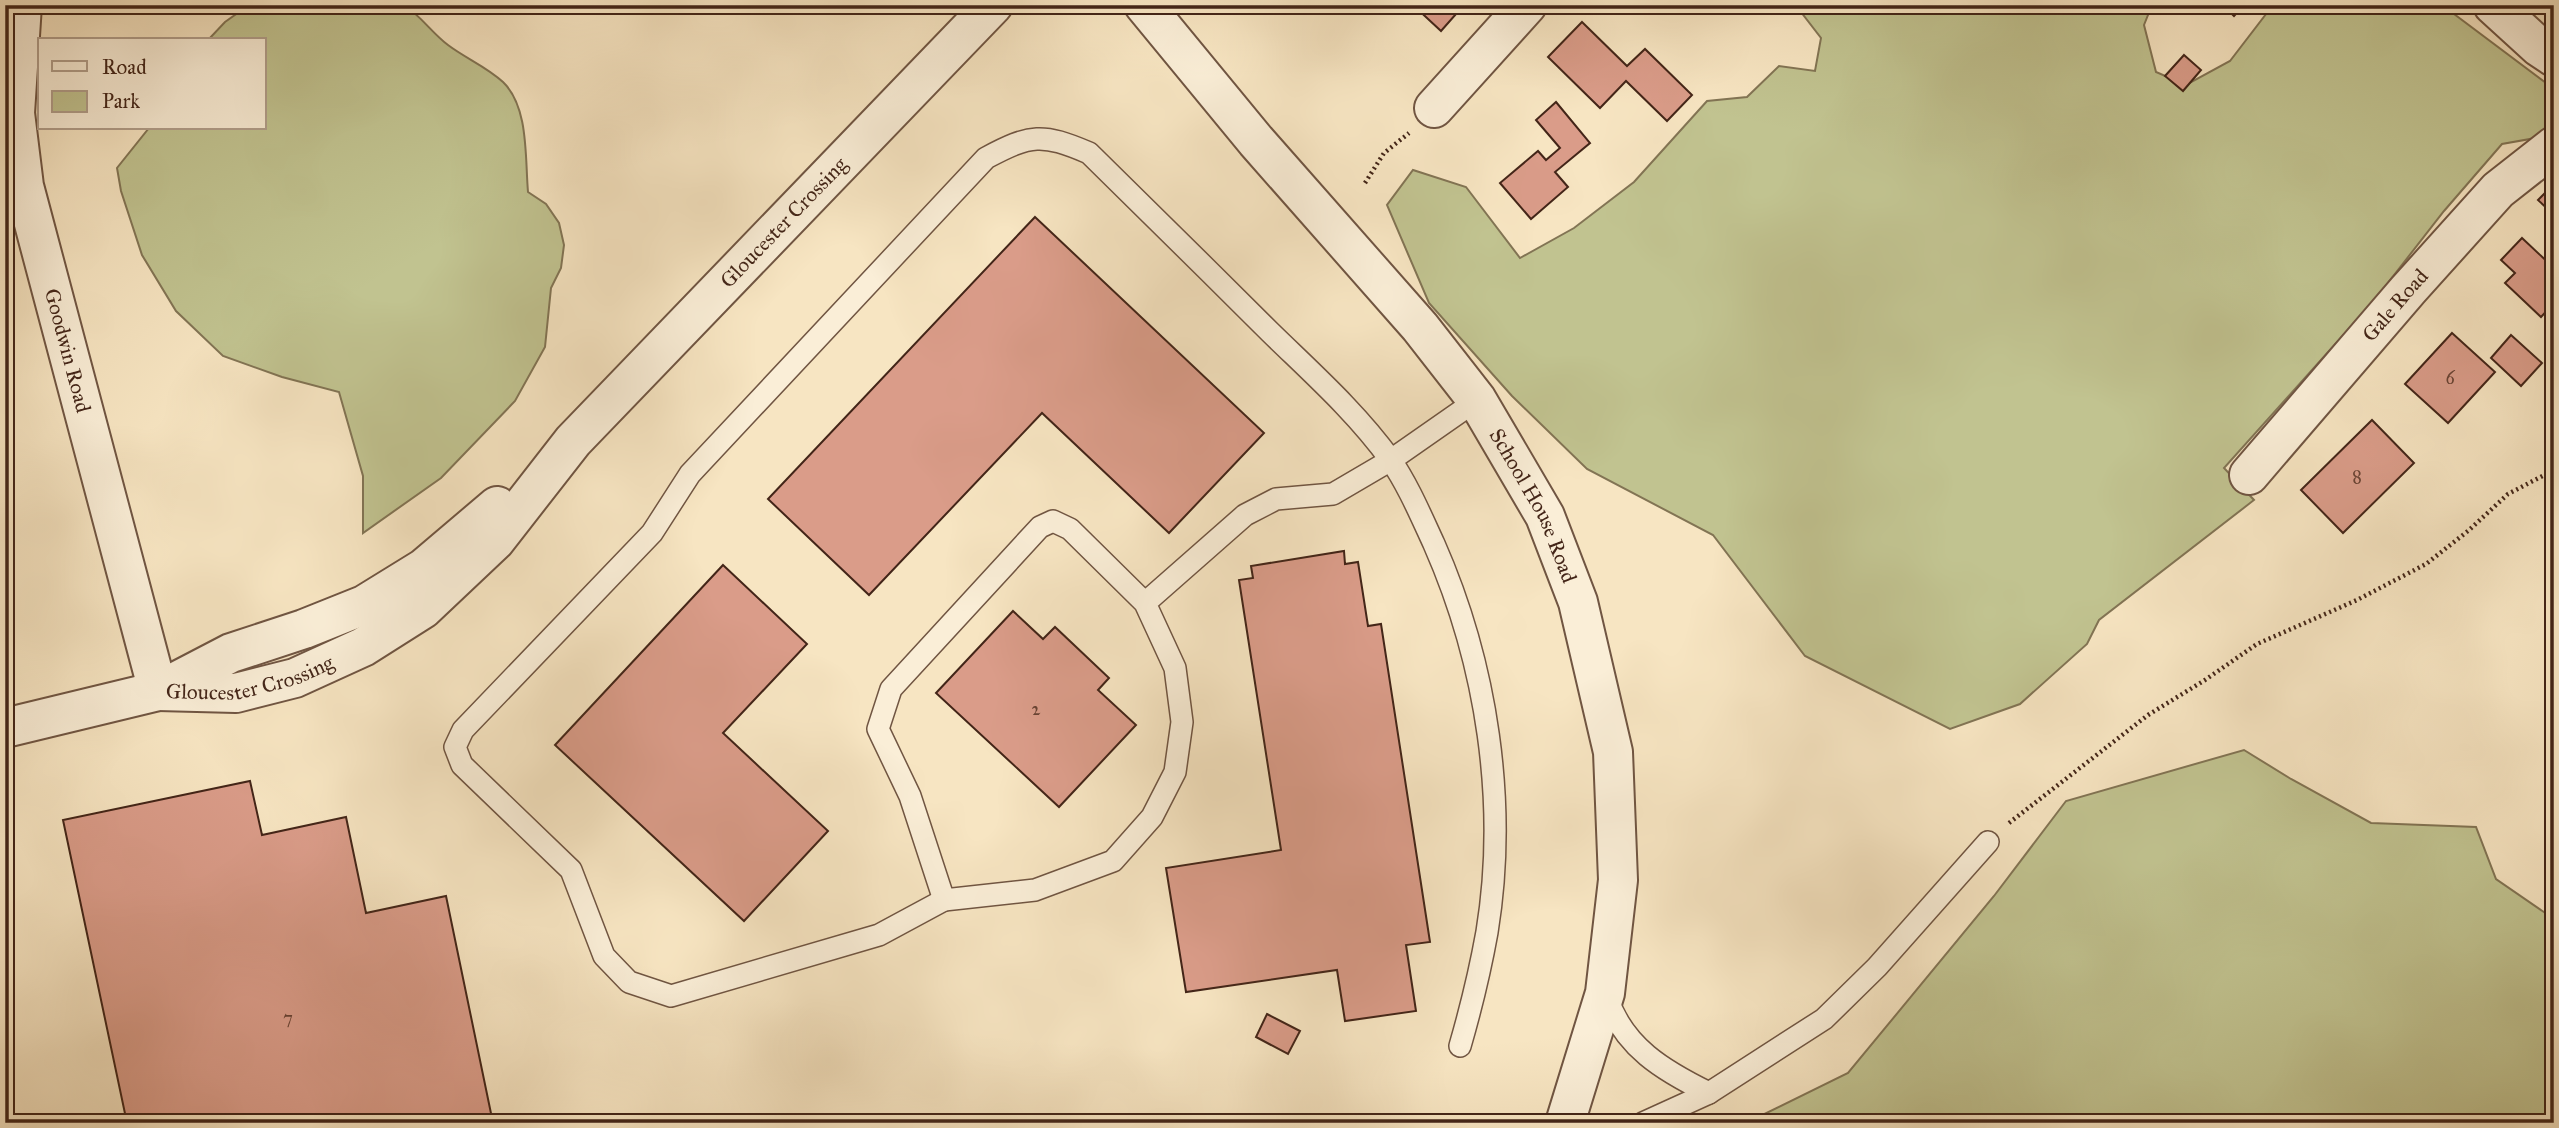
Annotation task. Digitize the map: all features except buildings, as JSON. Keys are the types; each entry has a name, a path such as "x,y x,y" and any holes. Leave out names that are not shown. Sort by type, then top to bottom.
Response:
{"street":[{"name":"Goodwin Road","path":"22,5 15,113 24,186 158,691"},
{"name":"Gloucester Crossing","path":"5,728 158,691 236,693 295,678 363,648 423,609 495,541 573,442 993,5"},
{"name":"School House Road","path":"1144,5 1256,141 1420,327 1477,400 1545,516 1578,602 1613,752 1619,880 1605,993 1565,1123"},
{"path":"1434,108 1527,5"},
{"path":"2493,5 2539,47 2554,57"},
{"name":"Gale Road","path":"2249,475 2498,190 2554,146"}],"lane":[{"path":"944,900 910,796 878,729 891,689 1040,527 1053,521 1070,529 1145,603 1175,668 1182,722 1175,772 1152,817 1113,861 1035,890 944,900 878,935 671,996 629,982 604,956 570,870 462,765 455,747 463,730 652,533 690,474 986,158 1019,141 1056,139 1089,153 1348,408 1391,460 1421,515 1447,572 1482,692 1491,754 1494,813 1493,872 1487,930 1460,1046"},
{"path":"1145,603 1245,515 1276,499 1333,494 1391,460 1477,400"},
{"path":"1643,1123 1709,1093 1824,1019 1877,967 1988,842"},
{"path":"1605,993 1613,1017 1628,1038 1670,1073 1709,1093"}],"path":[{"path":"1365,183 1384,153 1434,108"},
{"path":"1988,842 2025,808 2080,770 2148,715 2257,644 2357,600 2426,564 2468,531 2508,494 2554,470"}],"green space":[{"path":"249,5 404,5 442,40 497,77 511,93 522,119 528,192 546,204 559,223 564,245 561,268 551,288 545,347 515,401 441,478 363,533 363,476 339,392 282,377 223,356 176,311 142,255 121,191 117,168 147,130 266,130 266,38 210,38 225,22"},
{"path":"1807,5 2152,5 2144,25 2156,72 2186,85 2230,61 2273,5 2442,5 2554,89 2554,129 2547,136 2502,144 2444,211 2373,302 2224,468 2254,500 2099,620 2087,644 2020,704 1950,729 1805,656 1713,535 1587,469 1512,396 1429,303 1387,205 1413,170 1466,187 1520,258 1574,228 1634,182 1707,101 1747,97 1779,66 1815,71 1821,38 1801,12"},
{"path":"2244,750 2371,823 2476,827 2496,879 2554,919 2554,1123 1746,1123 1848,1073 1994,896 2066,801"}]}
